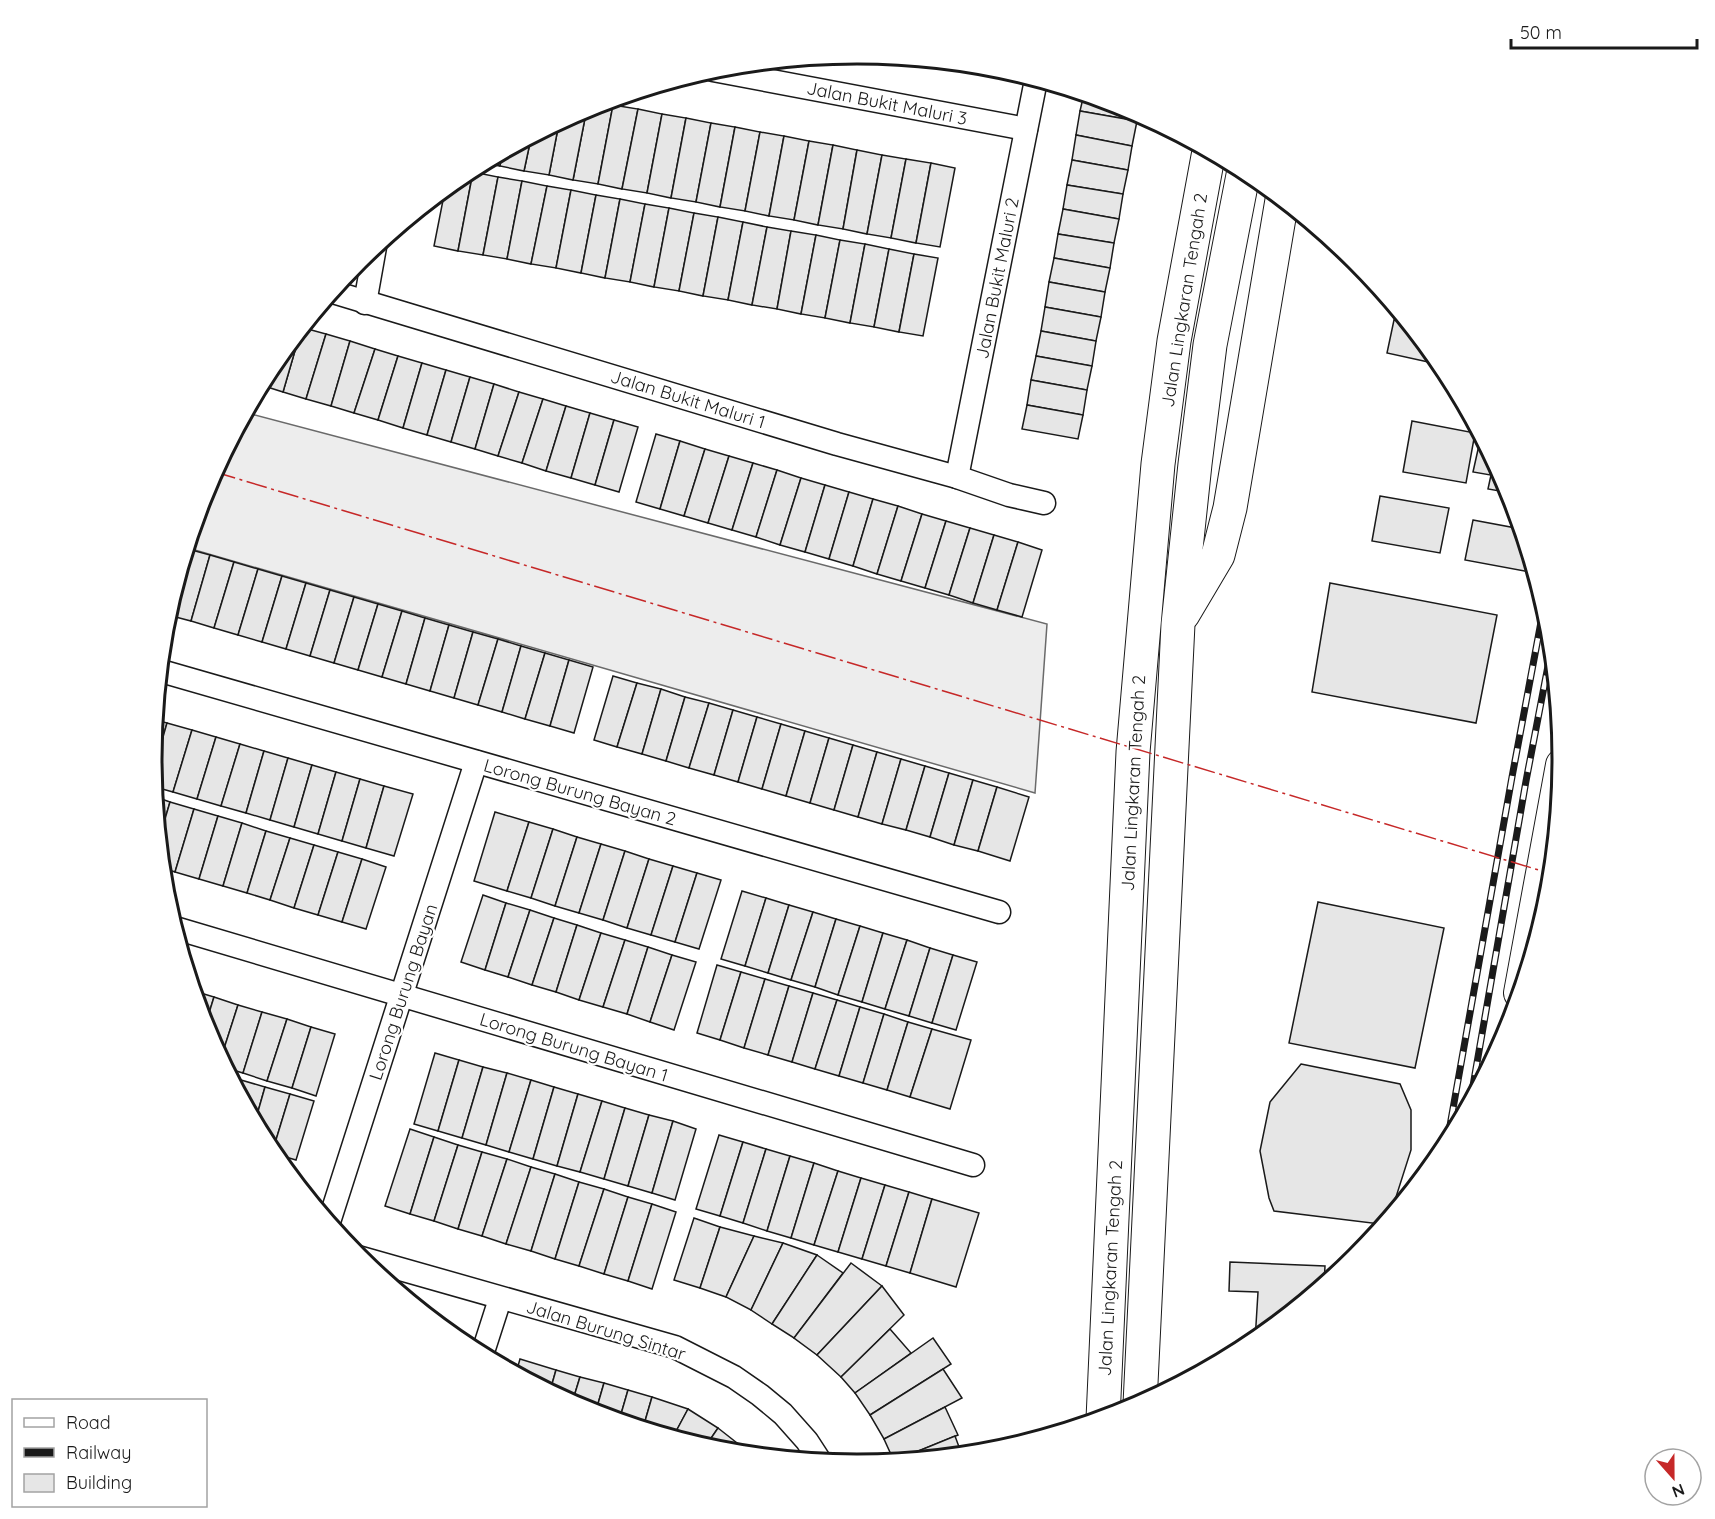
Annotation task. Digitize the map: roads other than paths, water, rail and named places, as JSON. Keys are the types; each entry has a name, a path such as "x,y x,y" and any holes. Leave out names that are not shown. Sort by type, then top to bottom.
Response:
{"highway":[{"name":"Jalan Lingkaran Tengah 2","path":"1103,1409 1134,741 1158,464 1174,341 1207,159"},
{"name":"Jalan Lingkaran Tengah 2","path":"1140,1394 1178,624 1210,345 1242,181"},
{"path":"1178,624 1221,546 1230,508 1281,208"}],"main road":[{"path":"1536,908 1547,850"}],"street":[{"name":"Jalan Bukit Maluri 3","path":"739,75 1026,129"},
{"name":"Jalan Bukit Maluri 2","path":"957,477 1034,87"},
{"path":"365,303 372,262"},
{"name":"Jalan Bukit Maluri 1","path":"341,295 837,444 957,477 1009,495 1044,503"},
{"name":"Lorong Burung Bayan 2","path":"168,673 999,912"},
{"name":"Lorong Burung Bayan","path":"332,1214 476,762"},
{"name":"Lorong Burung Bayan 1","path":"184,931 973,1165"},
{"name":"Jalan Burung Sintar","path":"379,1263 675,1347 734,1377 760,1395 783,1414 815,1453"},
{"path":"485,1346 500,1299"}],"railway":[{"path":"1451,1120 1540,628"},
{"path":"1474,1080 1547,670"}]}
